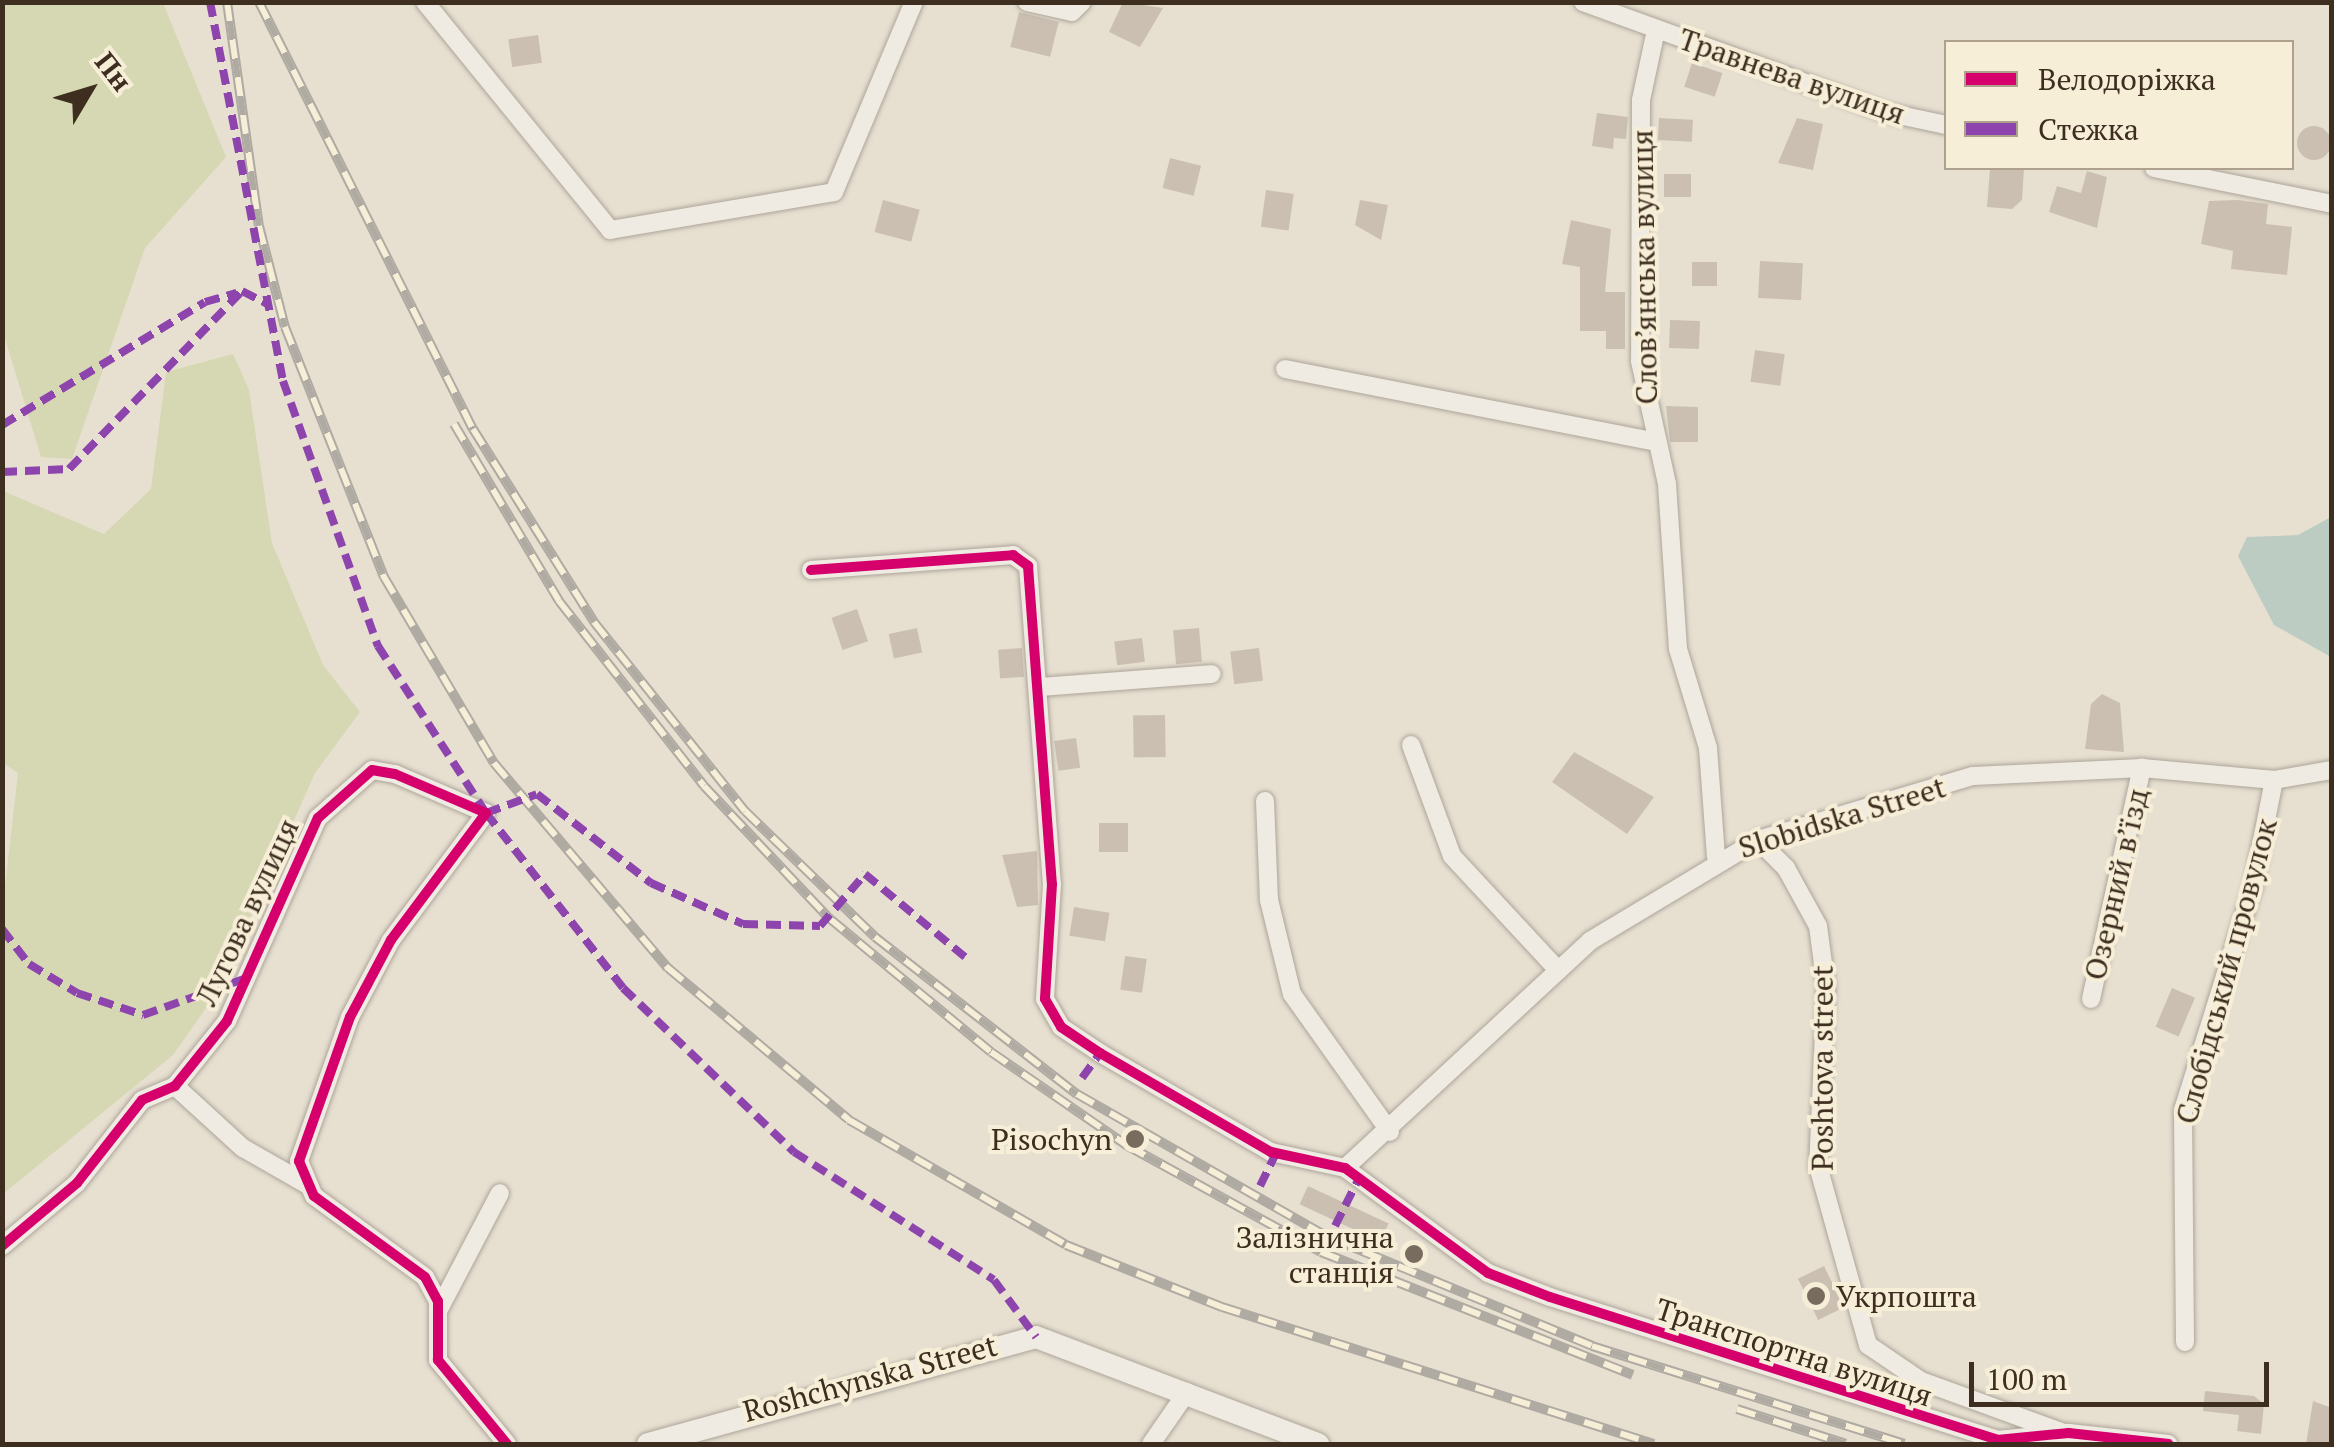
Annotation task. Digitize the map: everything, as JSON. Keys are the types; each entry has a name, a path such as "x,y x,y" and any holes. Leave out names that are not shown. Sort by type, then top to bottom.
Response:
{"street":[{"path":"425,2 610,230 834,192 914,2"},
{"path":"1027,2 1072,12 1082,2"},
{"name":"Травнева вулиця","path":"1583,2 1885,112 1944,125"},
{"name":"Слов’янська вулиця","path":"1656,30 1641,100 1638,232 1651,441 1667,484 1678,649 1708,748 1716,857"},
{"path":"2164,170 2332,204"},
{"path":"1284,368 1651,441"},
{"path":"811,570 1019,558 1031,572 1039,687 1212,674"},
{"name":"Транспортна вулиця","path":"1039,687 1052,884 1045,998 1061,1028 1271,1152 1345,1168 1488,1273 1550,1298 1908,1418 1997,1440 2069,1434 2168,1444"},
{"path":"1411,745 1452,856 1558,970"},
{"name":"Slobidska Street","path":"1345,1168 1390,1132 1558,970 1716,857 1758,840 1972,776 2142,768 2274,780 2332,770"},
{"name":"Озерний в’їзд","path":"2091,999 2142,768"},
{"name":"Лугова вулиця","path":"2,1246 77,1183 142,1100 175,1086 227,1021 318,818 372,770 395,774 486,812 391,940 350,1018 299,1143 306,1184"},
{"name":"Слобідський провулок","path":"2185,1342 2184,1110 2254,886 2274,780"},
{"path":"1265,802 1269,900 1292,994 1390,1132"},
{"name":"Poshtova street","path":"1758,840 1786,868 1818,926 1826,986 1818,1166 1842,1274 1868,1345 1886,1363 2069,1434"},
{"path":"175,1086 243,1148 306,1184 425,1277 438,1310 441,1367 507,1444"},
{"path":"438,1310 500,1193"},
{"name":"Roshchynska Street","path":"648,1444 1036,1337 1187,1392"},
{"path":"1151,1444 1187,1392 1318,1444"}],"green space":[{"path":"2,3 163,3 226,157 145,248 72,459 41,457 3,332"},
{"path":"233,354 249,390 272,543 323,665 360,712 315,773 218,991 173,1055 3,1194 2,912 18,773 3,763 3,491 104,534 151,489 166,372"}],"shaded area":[{"path":"2331,517 2331,657 2274,625 2238,556 2247,537 2298,535"}],"building":[{"path":"1123,2 1163,8 1140,47 1109,32"},
{"path":"1019,12 1059,22 1050,57 1010,47"},
{"path":"538,35 542,63 512,67 508,39"},
{"path":"1692,63 1722,73 1715,97 1684,87"},
{"path":"1597,113 1628,117 1626,139 1614,138 1613,149 1592,146"},
{"path":"1659,118 1693,120 1692,142 1658,140"},
{"path":"1797,118 1823,124 1813,170 1778,163"},
{"path":"2314,126 2326,131 2331,143 2326,155 2314,160 2302,155 2297,143 2302,131"},
{"path":"1170,158 1201,166 1194,196 1163,188"},
{"path":"1990,170 2024,170 2022,200 2012,209 1987,207"},
{"path":"2087,171 2107,177 2097,228 2049,212 2057,186 2081,193"},
{"path":"1664,174 1691,174 1691,197 1664,197"},
{"path":"1266,190 1294,194 1289,231 1261,227"},
{"path":"883,200 920,210 911,242 874,232"},
{"path":"1360,200 1388,205 1381,240 1355,225"},
{"path":"2209,201 2268,204 2266,224 2292,227 2287,275 2231,269 2233,251 2201,244"},
{"path":"1571,220 1611,229 1605,292 1625,292 1625,349 1606,349 1606,331 1580,331 1580,267 1562,264"},
{"path":"1760,261 1803,263 1801,300 1758,298"},
{"path":"1692,262 1717,262 1717,286 1692,286"},
{"path":"1670,320 1700,321 1699,349 1669,348"},
{"path":"1755,350 1785,354 1780,386 1751,382"},
{"path":"1666,406 1698,407 1698,442 1670,442"},
{"path":"857,609 868,641 843,650 831,618"},
{"path":"917,628 922,652 894,658 889,634"},
{"path":"1199,628 1202,662 1176,664 1173,630"},
{"path":"1142,638 1145,662 1117,665 1114,641"},
{"path":"1022,648 1024,677 1000,679 998,650"},
{"path":"1259,648 1263,681 1234,684 1230,652"},
{"path":"2102,694 2120,703 2124,752 2085,749 2091,704"},
{"path":"1165,715 1166,757 1134,758 1133,716"},
{"path":"1076,738 1080,768 1058,771 1054,741"},
{"path":"1574,752 1654,797 1627,834 1552,782"},
{"path":"1099,823 1128,823 1128,852 1099,852"},
{"path":"1037,851 1038,905 1017,907 1002,855"},
{"path":"1074,907 1110,913 1105,941 1069,936"},
{"path":"1125,956 1147,959 1142,993 1120,990"},
{"path":"2172,988 2195,998 2179,1036 2156,1027"},
{"path":"1308,1186 1389,1224 1380,1242 1300,1204"},
{"path":"1824,1266 1844,1307 1818,1320 1798,1279"},
{"path":"2205,1391 2254,1396 2264,1404 2261,1434 2237,1431 2239,1415 2203,1411"},
{"path":"2313,1401 2332,1408 2332,1444 2306,1444"}],"railway":[{"path":"227,2 259,226 285,327 384,577 494,763 668,968 849,1120 1066,1245 1222,1307 1654,1444"},
{"path":"259,2 473,429 594,622 745,811 875,937 1077,1094 1328,1237 1592,1346 1904,1444"},
{"path":"454,424 559,601 704,786 829,918 991,1052 1128,1146 1321,1252 1633,1375"},
{"path":"1737,1409 1846,1444"}],"marked path":[{"path":"210,2 283,381 378,646 486,813 623,988 794,1152 994,1280 1036,1337"},
{"path":"2,472 69,469 242,291 267,304"},
{"path":"2,425 205,302 237,293"},
{"path":"486,813 537,794 651,883 743,924 820,926 865,874 965,957"},
{"path":"2,929 29,964 77,993 143,1015 247,978"},
{"path":"1082,1078 1100,1053"},
{"path":"1260,1186 1276,1153"},
{"path":"1335,1226 1359,1178"}],"cycle path":[{"path":"811,570 1013,555 1028,566 1052,884 1045,999 1061,1027 1100,1053 1271,1152 1345,1168 1488,1273 1550,1297 1997,1440 2069,1433 2168,1444"},
{"path":"2,1246 77,1183 142,1100 175,1086 227,1021 318,818 372,770 395,774 486,813 391,940 350,1017 299,1161 314,1196 425,1277 438,1301 438,1360 507,1444"}],"place":[{"name":"Pisochyn","path":"1135,1139"},
{"name":"Залізнична станція","path":"1414,1254"},
{"name":"Укрпошта","path":"1816,1296"}]}
